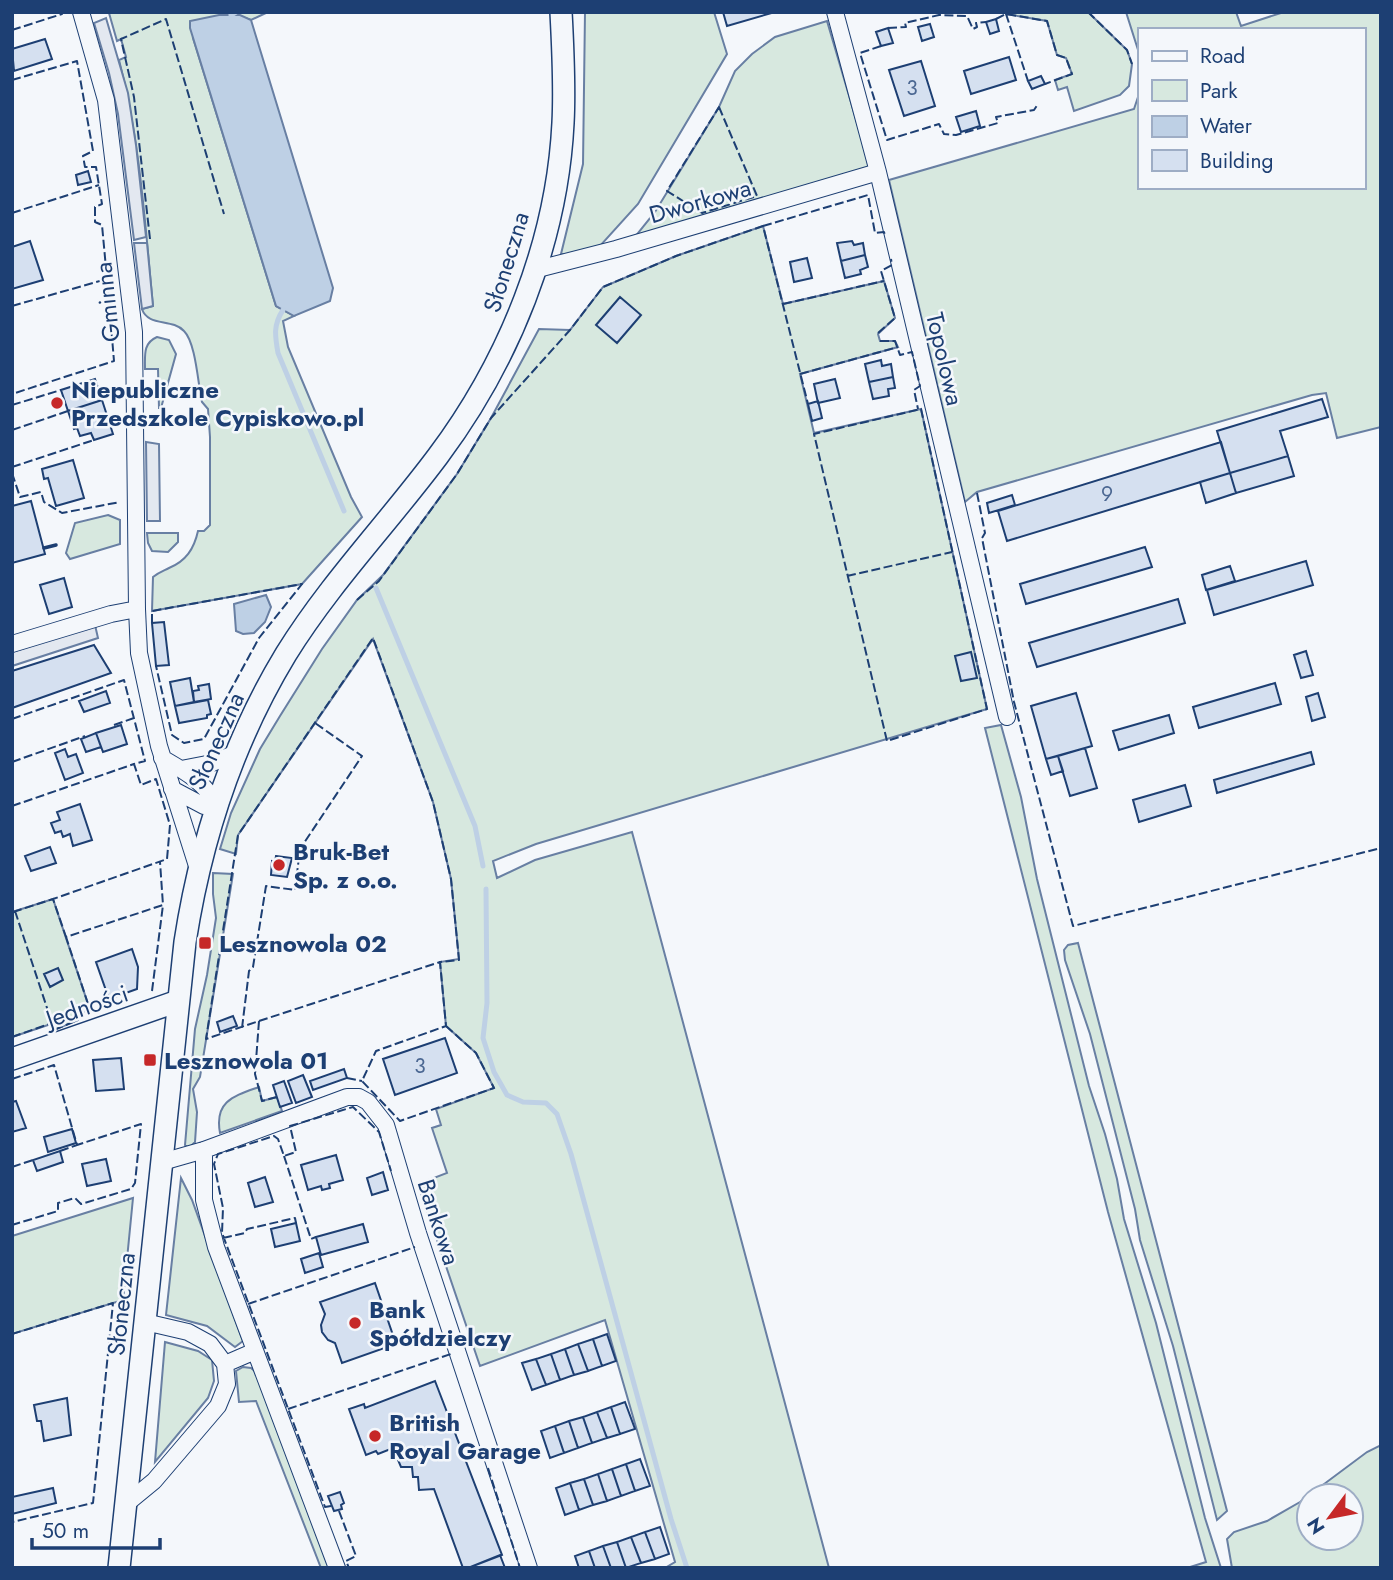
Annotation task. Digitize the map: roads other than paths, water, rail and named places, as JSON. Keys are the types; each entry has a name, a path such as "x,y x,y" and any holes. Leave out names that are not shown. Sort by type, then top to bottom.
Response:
{"main road":[{"name":"Słoneczna","path":"119,1568 178,1001 198,869 234,754 286,654 439,455 478,396 514,327 534,270 557,174 564,88 561,12"},
{"name":"Jedności","path":"12,1059 178,1001"}],"street":[{"name":"Gminna","path":"81,12 106,100 134,332 139,653 170,765 172,789 198,869"},
{"name":"Topolowa","path":"835,12 878,172 1007,717"},
{"name":"Dworkowa","path":"534,270 616,249 878,172"},
{"path":"12,644 111,614 137,609"},
{"path":"170,765 212,763 234,754"},
{"path":"170,765 209,792 216,806 204,806 172,789"},
{"name":"Bankowa","path":"162,1162 204,1150 347,1097 359,1097 368,1102 386,1125 418,1233 529,1568"},
{"path":"204,1150 204,1200 216,1247 337,1568"},
{"path":"126,1504 154,1481 218,1406 227,1384 225,1364 210,1344 188,1332 145,1322"},
{"path":"225,1364 255,1351"}],"water":[{"path":"219,15 240,15 251,20 333,288 330,301 294,316 276,306 190,28 190,21"},
{"path":"266,595 271,607 265,622 254,633 243,634 236,631 234,604"}],"waterway":[{"path":"231,15 236,12"},
{"path":"283,310 276,331 278,353 344,511"},
{"path":"376,588 475,826 483,866"},
{"path":"486,889 487,1003 483,1038 494,1072 507,1095 523,1102 546,1103 557,1114 571,1154 671,1519 687,1568"}],"place":[{"name":"Niepubliczne Przedszkole Cypiskowo.pl","path":"57,403"},
{"name":"Bruk-Bet Sp. z o.o.","path":"279,865"},
{"name":"Lesznowola 02","path":"205,943"},
{"name":"Lesznowola 01","path":"150,1060"},
{"name":"Bank Spółdzielczy","path":"355,1323"},
{"name":"British Royal Garage","path":"375,1436"}]}
